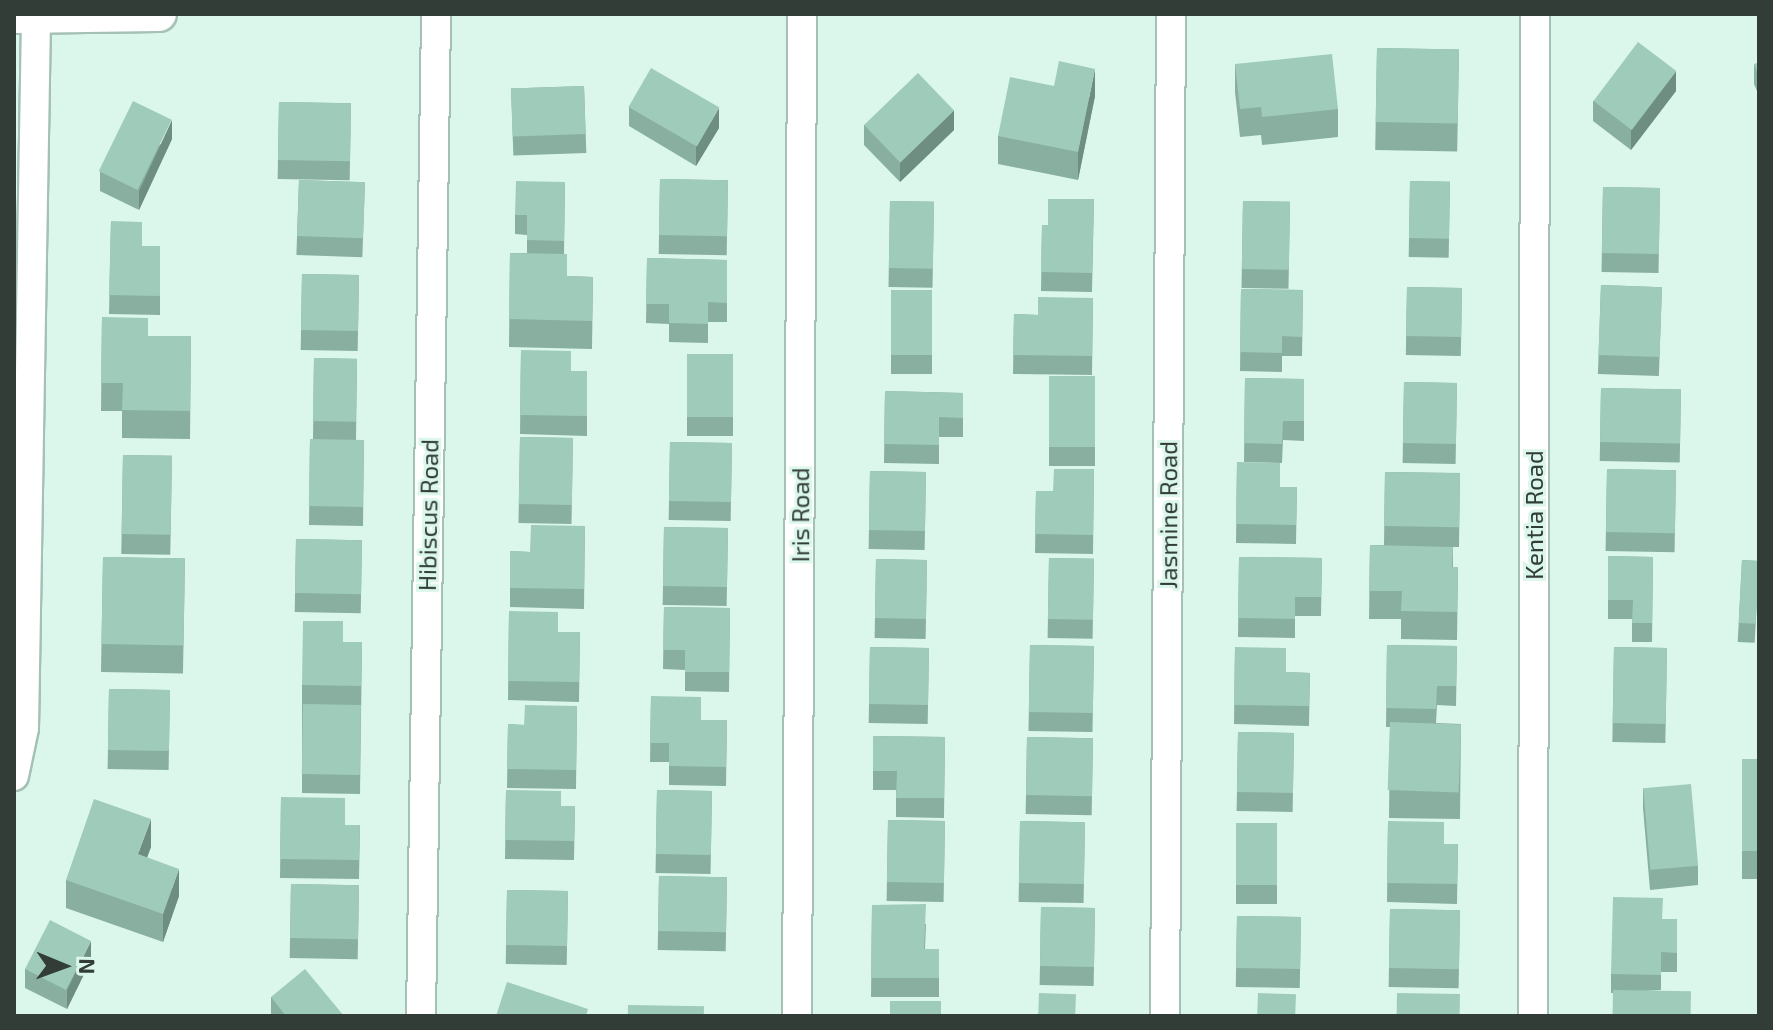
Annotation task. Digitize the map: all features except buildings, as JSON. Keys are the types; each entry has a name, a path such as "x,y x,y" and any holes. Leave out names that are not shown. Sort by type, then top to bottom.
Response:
{"street":[{"path":"14,776 24,728 20,420 29,16 159,14"},
{"name":"Hibiscus Road","path":"421,1016 436,14"},
{"name":"Iris Road","path":"797,1016 802,14"},
{"name":"Jasmine Road","path":"1165,1016 1171,14"},
{"name":"Kentia Road","path":"1533,1016 1535,14"}]}
